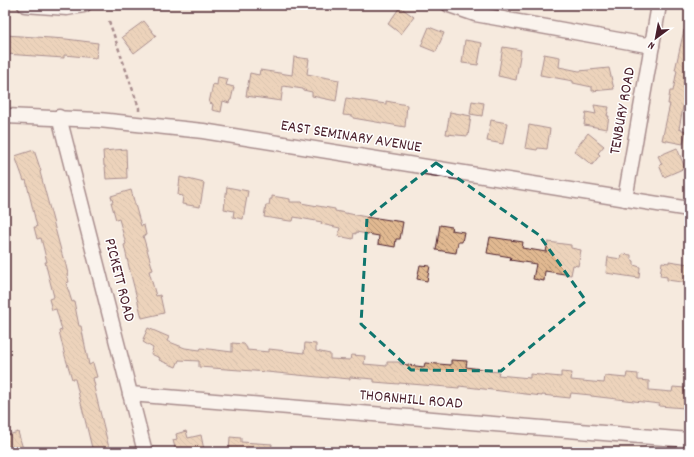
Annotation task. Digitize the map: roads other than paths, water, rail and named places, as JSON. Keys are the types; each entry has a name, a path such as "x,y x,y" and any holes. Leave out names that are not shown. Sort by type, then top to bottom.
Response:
{"street":[{"path":"25,5 67,8 84,5"},
{"path":"450,5 475,14 652,46"},
{"name":"TENBURY ROAD","path":"624,199 659,5"},
{"name":"EAST SEMINARY AVENUE","path":"5,116 59,117 203,131 689,209"},
{"name":"PICKETT ROAD","path":"59,117 145,452"},
{"name":"THORNHILL ROAD","path":"130,394 689,440"}]}
